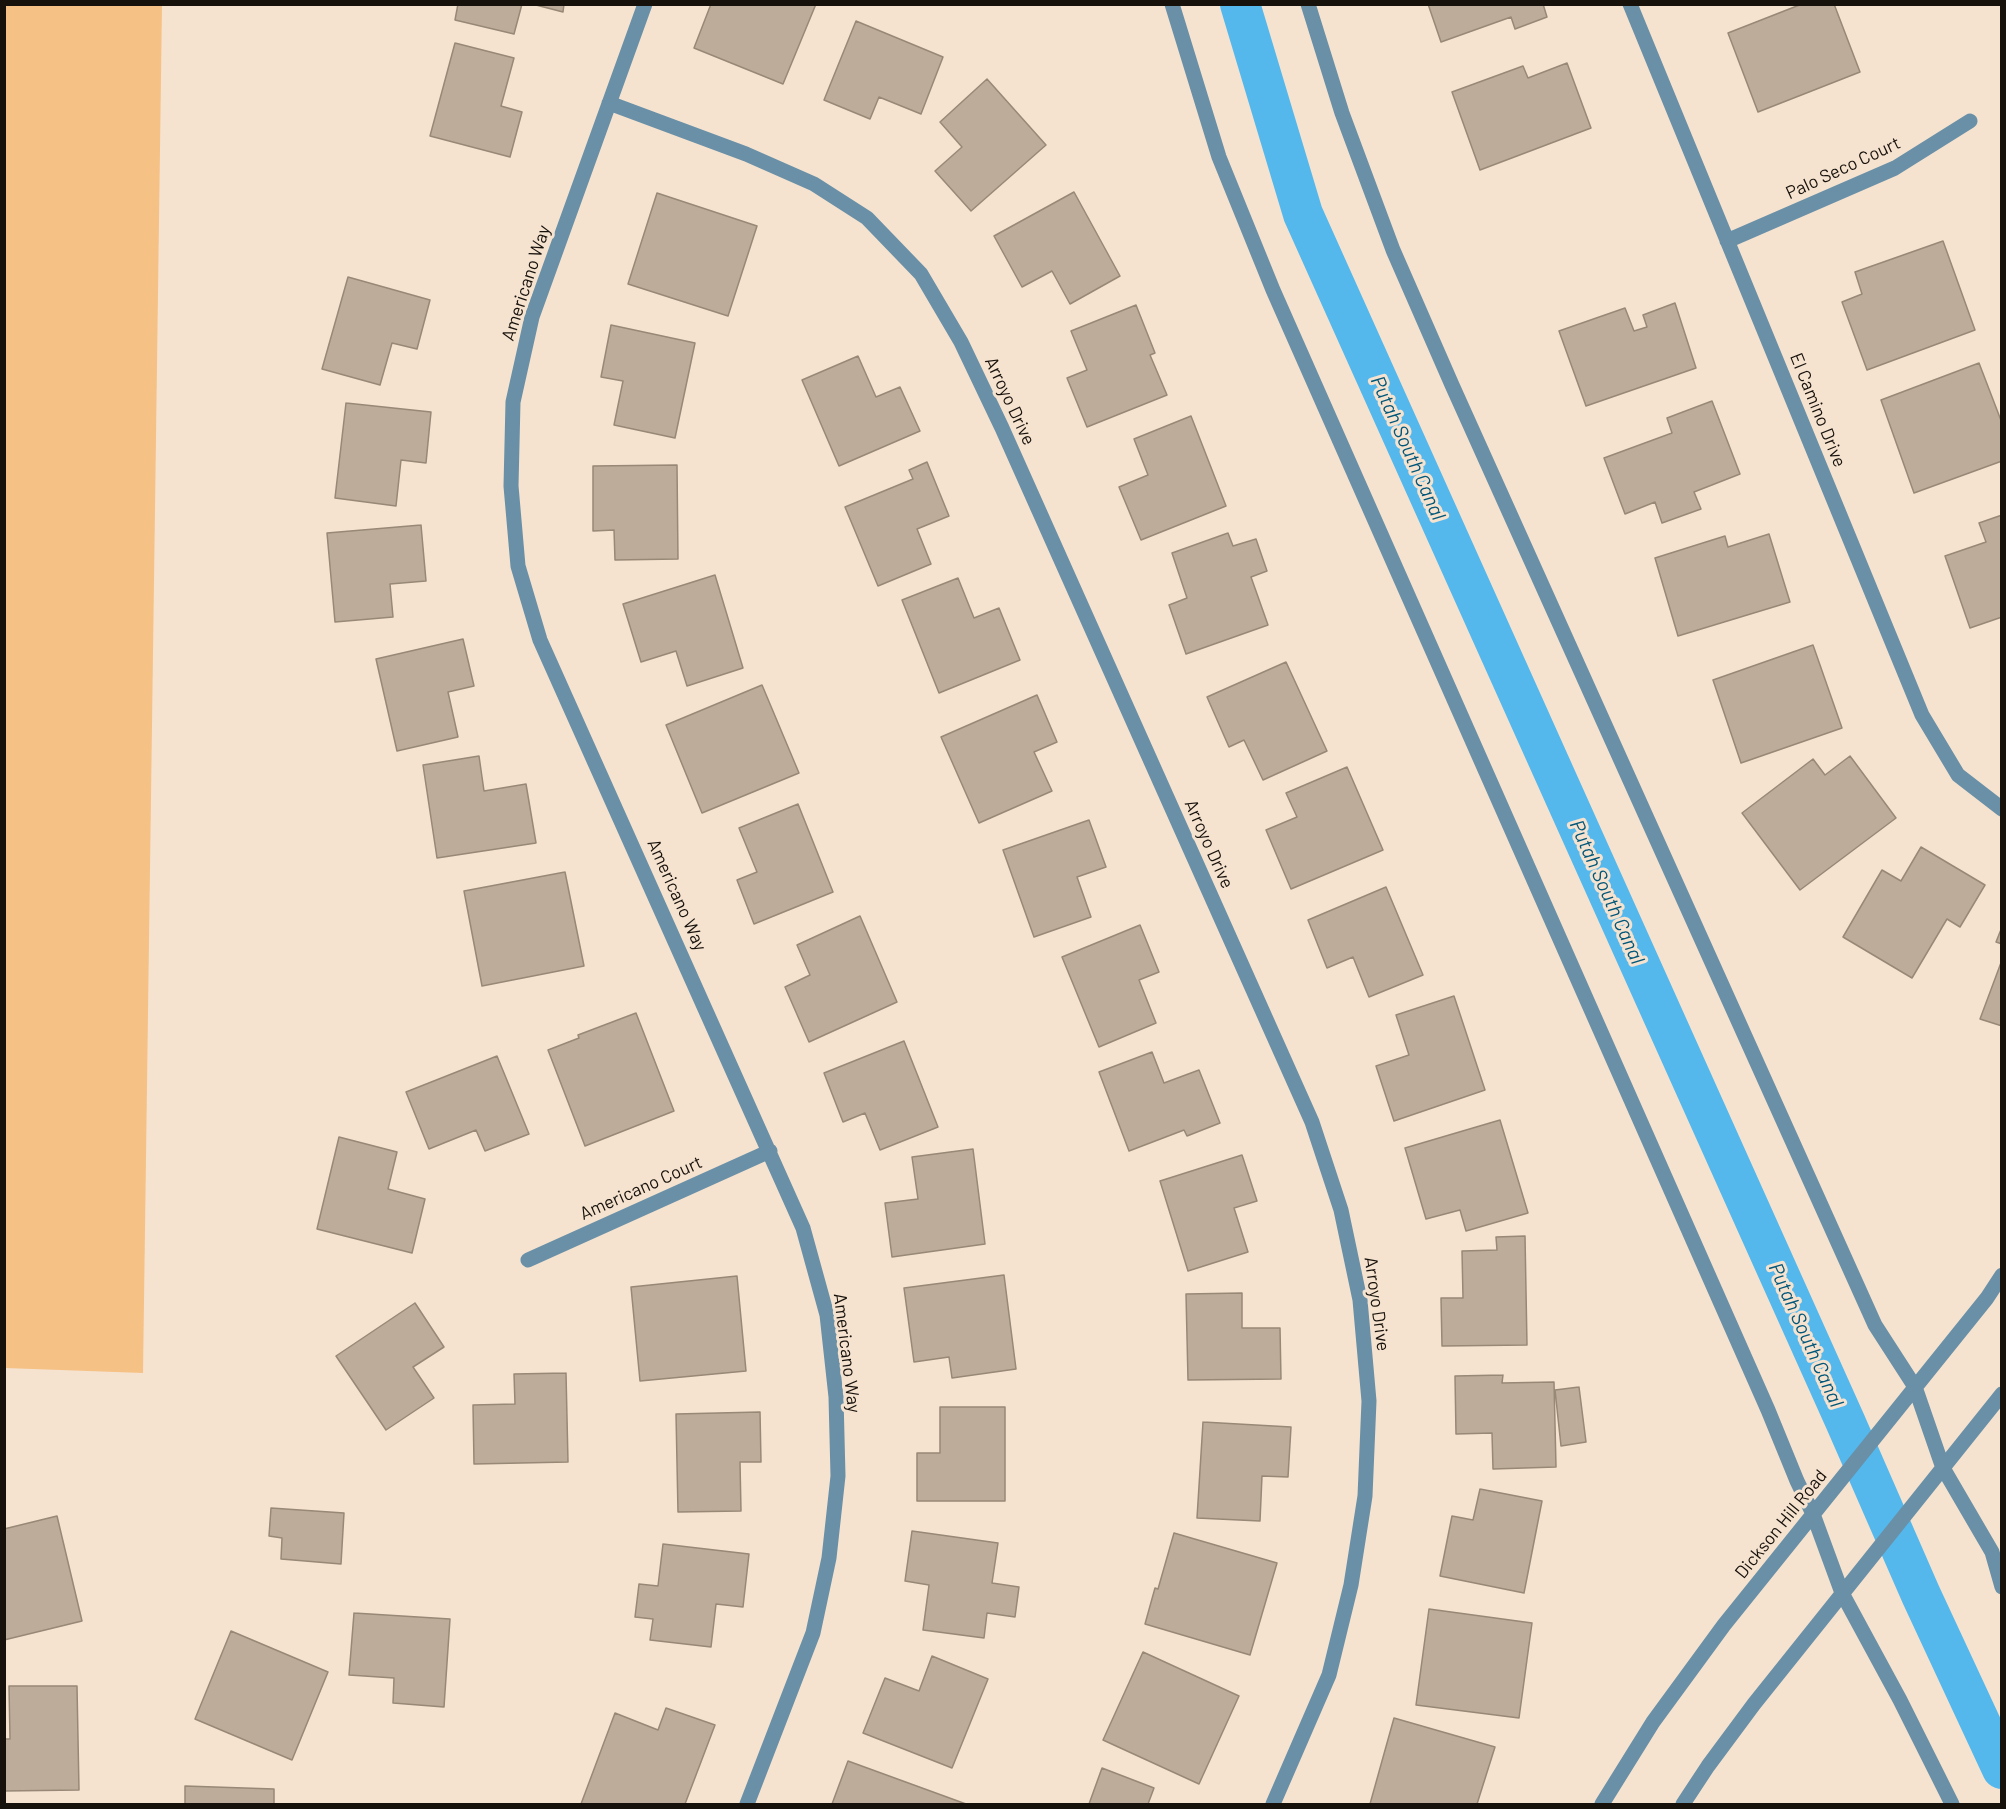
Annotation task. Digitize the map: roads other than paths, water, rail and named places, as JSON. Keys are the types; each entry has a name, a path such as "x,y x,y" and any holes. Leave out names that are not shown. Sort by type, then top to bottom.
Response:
{"street":[{"name":"Americano Way","path":"645,4 532,317 513,402 510,486 518,566 540,640 803,1228 827,1315 836,1397 838,1476 829,1558 813,1633 747,1804"},
{"path":"1172,4 1219,157 1272,290 1768,1410 1813,1514 1842,1593 1900,1700 1952,1804"},
{"path":"1308,4 1342,113 1393,250 1452,386 1875,1325 1915,1387 1943,1468 1992,1552 2001,1587"},
{"name":"El Camino Drive","path":"1630,4 1922,715 1958,775 2001,809"},
{"name":"Arroyo Drive","path":"609,104 746,154 814,184 867,218 921,274 961,342 1002,428 1312,1122 1341,1210 1360,1300 1369,1401 1365,1496 1350,1585 1329,1675 1273,1804"},
{"name":"Palo Seco Court","path":"1727,241 1895,168 1970,120"},
{"name":"Americano Court","path":"528,1260 770,1151"},
{"name":"Dickson Hill Road","path":"1602,1804 1660,1712 1724,1625 1987,1298 2001,1275"},
{"path":"1683,1804 1754,1704 2001,1394"}],"waterway":[{"name":"Putah South Canal","path":"1240,4 1303,214 1921,1595 2002,1769"}]}
